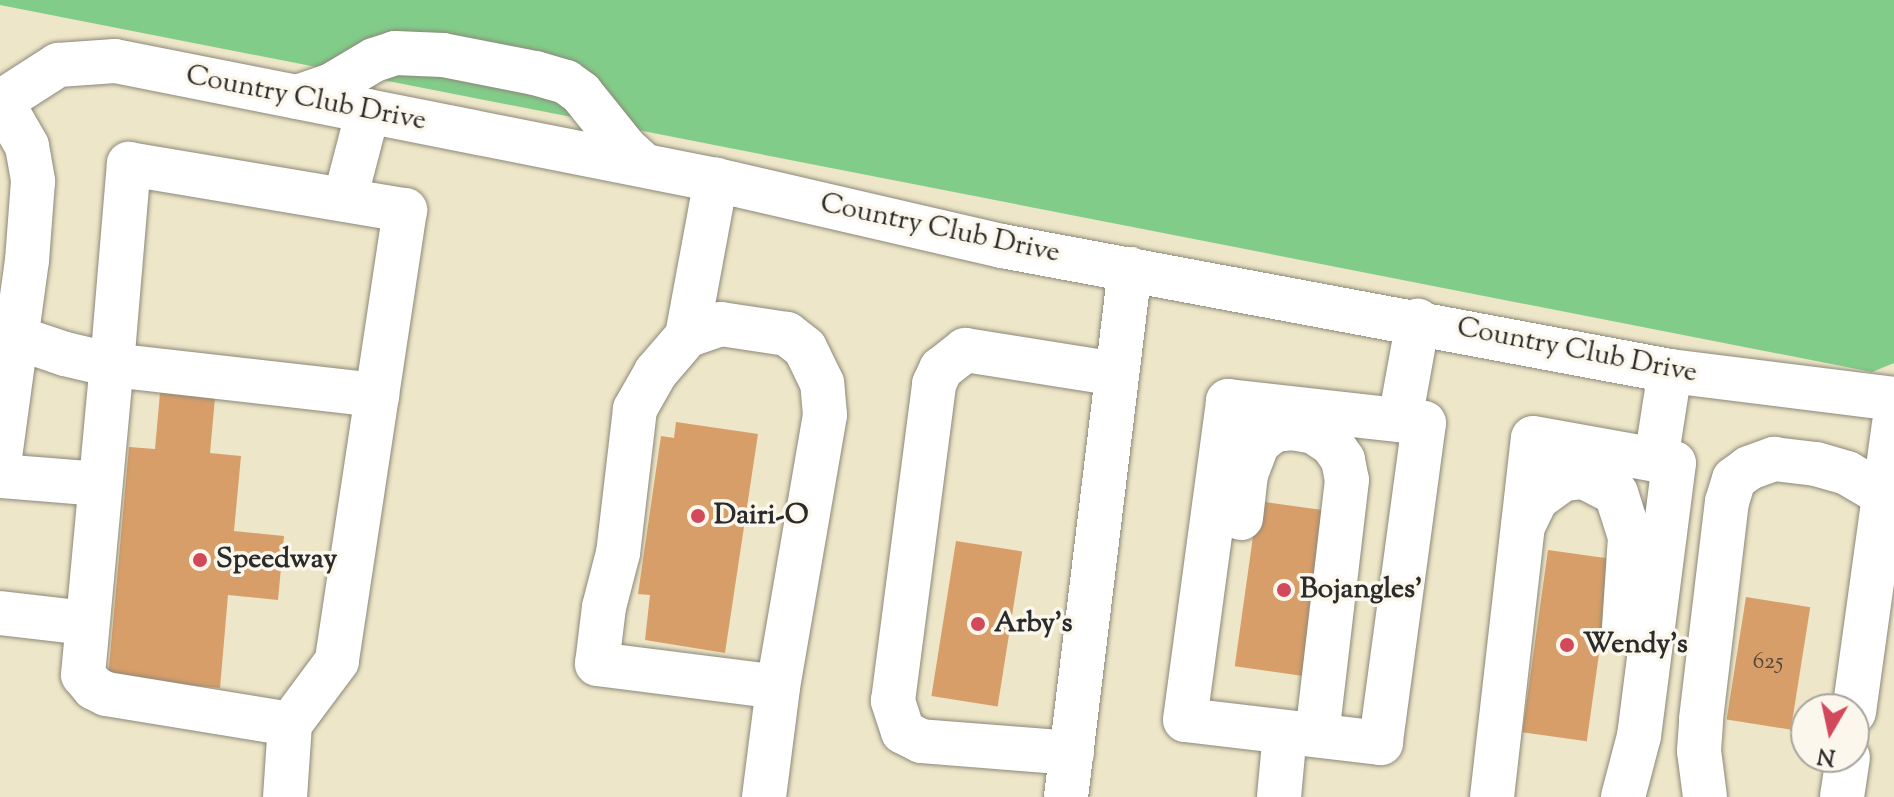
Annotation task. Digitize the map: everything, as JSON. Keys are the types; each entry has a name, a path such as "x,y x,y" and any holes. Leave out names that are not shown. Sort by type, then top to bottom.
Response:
{"street":[{"path":"297,97 332,85 374,60 395,53 443,55 535,73 566,82 581,93 625,148 644,165"},
{"name":"Country Club Drive","path":"1,100 58,65 115,61 716,180 1002,246 1418,321 1670,371 1894,399"},
{"path":"0,456 8,335 33,215 33,181 27,146 1,100"},
{"path":"345,199 368,111"},
{"path":"285,797 290,724 337,661 405,210 129,164 83,675 94,688 106,694 290,724"},
{"path":"687,336 716,180"},
{"path":"1066,797 1130,269"},
{"path":"1400,420 1418,321"},
{"path":"764,797 778,687 825,415 822,383 805,348 787,334 721,324 687,336 656,372 635,409 627,447 618,553 604,607 597,664 778,687"},
{"path":"8,335 112,365 377,395"},
{"path":"1072,753 921,741 903,732 893,701 934,384 950,358 965,350 1116,374"},
{"path":"1656,460 1670,371"},
{"path":"1228,401 1400,420 1424,423 1381,743 1185,720 1228,401"},
{"path":"1857,693 1894,424"},
{"path":"1215,723 1246,474 1258,443 1274,430 1292,428 1314,432 1332,444 1343,460 1347,480 1301,733 1279,797"},
{"path":"1492,797 1533,438 1674,463 1639,736 1625,789"},
{"path":"1705,797 1699,751 1701,719 1727,502 1734,479 1749,468 1774,459 1847,473 1884,495"},
{"path":"0,476 100,484"},
{"path":"1520,531 1536,499 1564,479 1584,477 1603,483 1616,493 1625,513 1630,537 1630,571 1614,741 1625,789"},
{"path":"0,613 86,623"},
{"path":"1842,797 1846,773"}],"green space":[{"path":"0,0 1894,0 1894,363 1872,372 0,5"}],"building":[{"path":"160,393 215,398 210,453 241,456 234,531 284,536 278,600 228,595 220,688 108,678 129,447 155,449"},
{"name":"Dairi-O","path":"676,422 758,434 725,653 645,640 650,595 638,594 661,436 674,438"},
{"name":"Bojangles'","path":"1258,501 1333,512 1310,677 1235,666"},
{"name":"Arby's","path":"956,541 1022,551 998,707 931,696"},
{"name":"Wendy's","path":"1548,550 1612,559 1587,741 1522,732"},
{"path":"1746,597 1810,607 1797,693 1790,693 1790,730 1727,719"}],"place":[{"name":"Dairi-O","path":"698,516"},
{"name":"Speedway","path":"200,560"},
{"name":"Bojangles'","path":"1284,590"},
{"name":"Arby's","path":"978,624"},
{"name":"Wendy's","path":"1567,645"}]}
